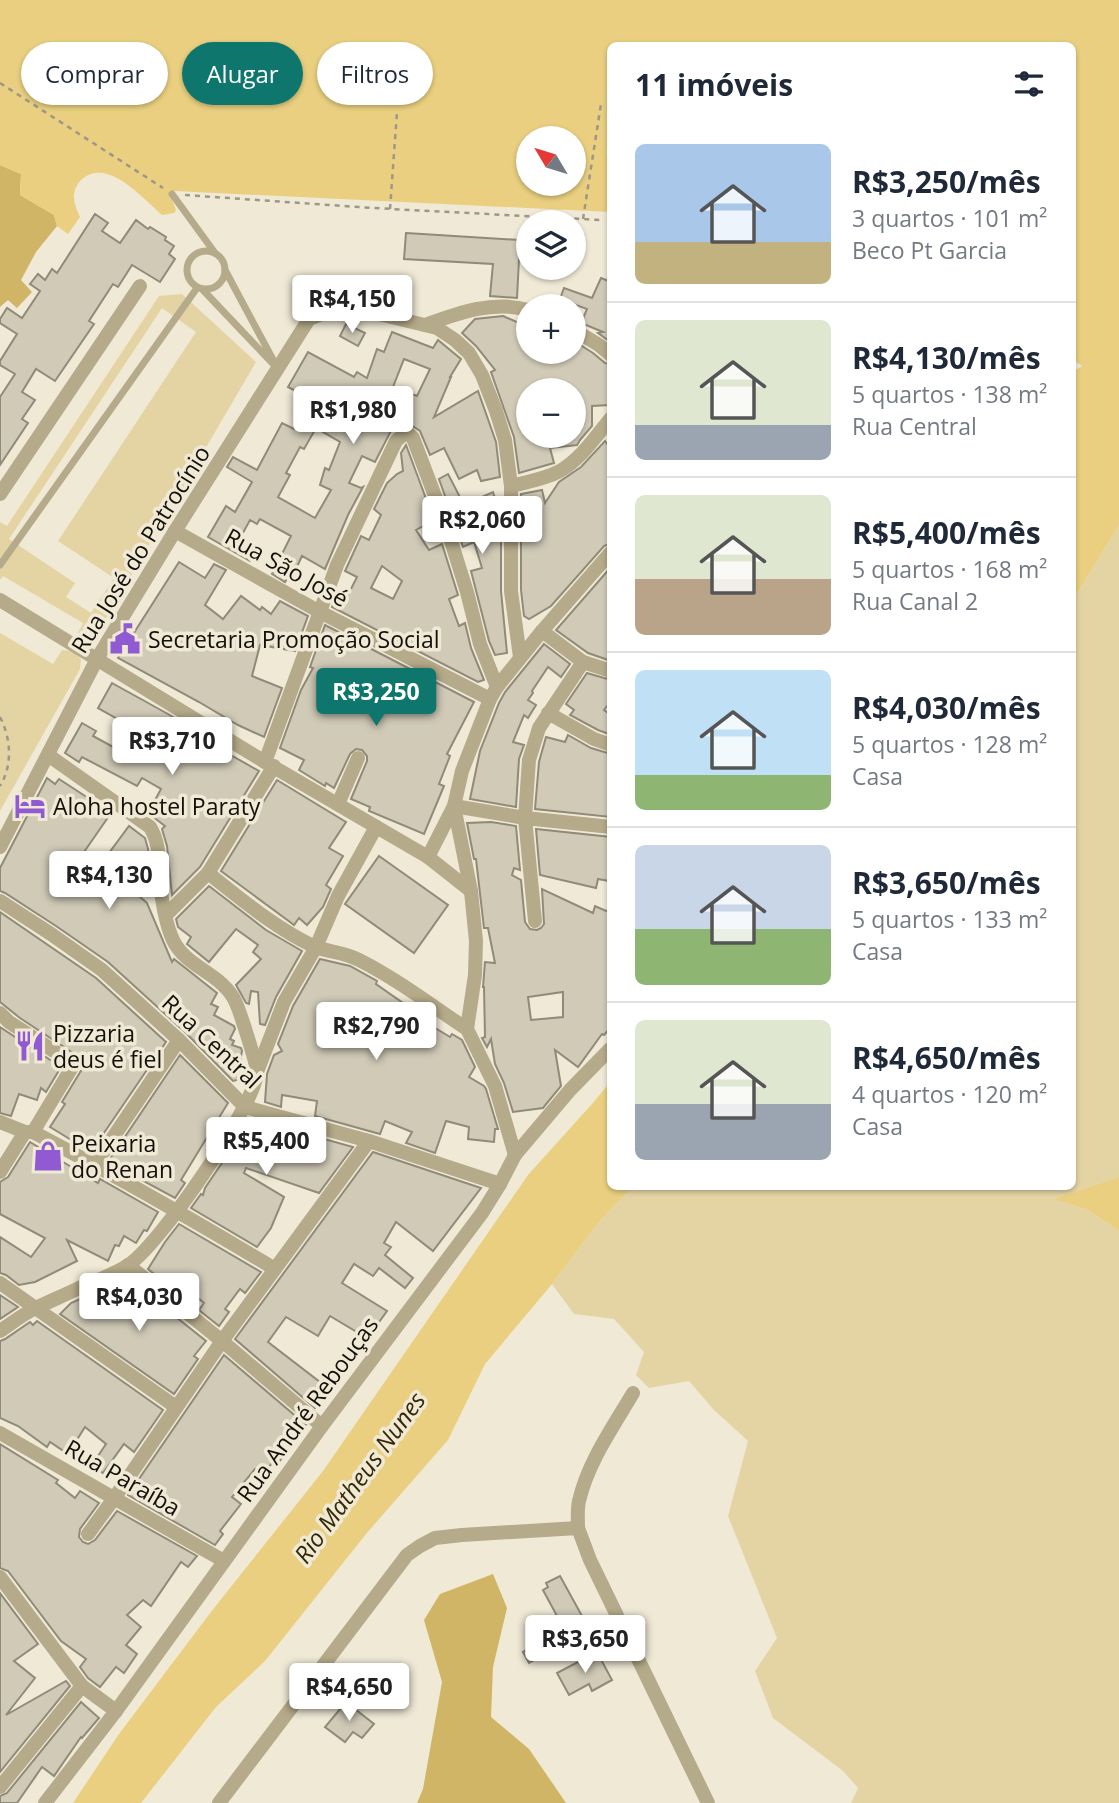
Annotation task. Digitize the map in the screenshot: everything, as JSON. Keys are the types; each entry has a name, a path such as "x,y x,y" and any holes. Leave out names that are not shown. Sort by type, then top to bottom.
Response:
{"street":[{"path":"0,494 140,286"},
{"path":"422,326 463,311 496,306 516,308"},
{"name":"Rua José do Patrocínio","path":"0,847 97,659 309,319 335,309 350,307 422,326"},
{"path":"422,326 437,328 469,353 482,375 505,440 511,486 511,591 520,657"},
{"path":"586,338 607,352"},
{"path":"511,486 549,476 568,465 607,423"},
{"path":"166,915 208,873 269,764 337,565 397,441 403,435 413,438 446,525 494,693"},
{"name":"Rua São José","path":"175,531 320,612 494,693"},
{"path":"428,857 453,806 462,771 494,693 520,657 607,557"},
{"path":"0,600 269,764 428,857 471,891"},
{"path":"542,631 583,662 607,670"},
{"path":"535,921 525,818 531,752 538,728 583,662"},
{"path":"548,713 607,743"},
{"path":"48,755 150,827 159,848 160,884 173,940 183,955 217,979 235,1000 257,1072"},
{"path":"338,804 358,758"},
{"path":"453,806 525,818 607,827"},
{"path":"453,806 471,891 476,941 475,975 467,1029"},
{"path":"0,1331 35,1308 128,1265 178,1210 245,1107 284,1002 316,947 338,896 376,827"},
{"path":"208,873 267,919 316,947 356,958 382,972 467,1029 495,1086 515,1155"},
{"name":"Rua Central","path":"0,901 102,970 179,1040 245,1107 369,1141 500,1184"},
{"path":"0,1013 9,1022 74,1064 0,1172"},
{"path":"95,1164 179,1040"},
{"name":"Rua André Rebouças","path":"45,1803 116,1711 322,1426 482,1213 515,1155 570,1090 607,1052"},
{"path":"0,1122 29,1132 95,1164 275,1269"},
{"path":"88,1534 222,1341 369,1141"},
{"path":"128,1265 322,1426"},
{"path":"0,1283 176,1407"},
{"path":"633,1393 597,1454 585,1482 578,1503 578,1528 590,1560 708,1803"},
{"name":"Rua Paraíba","path":"0,1433 224,1561"},
{"path":"219,1803 407,1555 435,1538 578,1528"},
{"path":"0,1577 82,1686 116,1711"},
{"path":"0,1787 82,1686"}],"lane":[{"path":"172,194 221,258 278,369"},
{"path":"216,254 204,251 198,253 189,261 186,273 192,284 278,369"},
{"path":"0,565 200,289 216,287 224,277 225,270"}],"path":[{"path":"0,83 172,194 516,217"},
{"path":"584,210 601,104"},
{"path":"390,209 397,112"},
{"path":"586,219 601,220"},
{"path":"0,717 7,730 10,755 0,786"}],"shaded area":[{"path":"0,165 21,174 20,195 54,215 57,226 36,252 21,280 32,292 17,308 8,300 0,307"},
{"path":"182,294 256,362 105,620 93,630 78,633 83,623 3,576 0,580 0,522 7,526 159,296","holes":["162,308 196,332 58,541 114,578 91,613 66,597 75,583 9,539"]},
{"path":"1119,525 1119,1177 1055,1199 1088,1210 1119,1231 1119,1803 851,1803 858,1788 843,1771 773,1718 755,1671 777,1638 728,1516 748,1441 714,1410 689,1381 649,1388 636,1375 644,1352 614,1319 574,1314 552,1284 598,1223 629,1190 1076,1190 1076,595"},
{"path":"0,633 53,664 62,650 72,651 81,659 80,669 0,811"},
{"path":"493,1574 507,1608 493,1667 491,1717 529,1749 566,1803 417,1803 423,1789 442,1682 424,1620 440,1594"}],"water":[{"path":"0,0 1119,0 1119,525 1076,595 1076,370 1082,366 1076,362 1076,42 607,42 607,212 175,191 171,197 176,210 174,213 162,215 123,182 101,173 90,174 77,185 74,199 80,217 68,234 57,226 54,215 20,195 21,174 0,165"},
{"name":"Rio Matheus Nunes","path":"607,1086 607,1190 629,1190 598,1223 552,1284 485,1364 448,1440 366,1534 265,1661 216,1707 141,1803 73,1803 119,1734 323,1471 528,1175"},
{"path":"1119,1177 1119,1231 1088,1210 1054,1199"}],"building":[{"path":"95,214 108,223 102,231 120,243 136,220 148,229 150,227 174,246 169,254 175,259 160,282 132,265 118,287 113,284 89,321 94,324 55,381 36,369 22,392 35,400 22,419 28,423 0,465 0,397 15,374 0,365 0,361 17,334 0,323 0,319 7,308 22,318 40,291 30,284 38,274 45,280 52,269 57,273"},
{"path":"406,233 516,240 516,298 490,296 493,264 404,259"},
{"path":"601,278 607,280 607,340 598,333 603,332 586,325 586,296 592,298"},
{"path":"564,288 581,294 562,294"},
{"path":"503,316 516,322 516,364 586,364 586,349 607,363 607,405 592,406 592,426 586,433 586,378 516,378 516,448 550,448 554,463 519,473 514,437 491,372 495,370 462,333 475,319"},
{"path":"346,324 365,333 358,346 340,336"},
{"path":"392,332 433,348 438,340 461,359 450,377 434,417 478,391 496,442 500,477 481,481 477,470 459,479 444,448 430,455 420,431 411,425 398,427 397,419 375,462 362,456 349,483 363,487 325,569 302,556 295,571 292,570 285,582 272,574 291,536 260,519 257,524 250,520 239,540 257,550 250,561 208,537 226,506 235,512 252,482 227,467 233,457 257,470 282,423 294,429 311,399 288,387 308,352 354,377 357,372 367,378 377,349 384,352","holes":["404,359 430,369 417,396 393,387","316,428 340,442 329,470 325,468 320,485 331,490 315,518 278,497 290,475 286,473 300,447 304,449"]},
{"path":"605,441 607,545 551,606 529,619 524,616 521,590 521,494 542,490 545,503 559,482 581,467"},
{"path":"406,445 434,520 416,530 429,550 442,544 458,595 449,599 459,626 465,623 471,648 484,680 478,682 332,607 337,594 346,599 357,577 345,571 361,536 369,540 381,515 374,509 387,483 403,471 401,453","holes":["382,566 402,581 393,599 371,588"]},
{"path":"448,474 464,505 493,492 501,517 501,591 507,653 495,655 489,641 471,571 482,568 474,542 463,547 439,479"},
{"path":"179,562 205,578 214,564 226,570 205,605 223,619 241,596 260,610 262,607 271,614 280,601 308,616 295,651 260,645 252,676 282,688 264,737 118,658"},
{"path":"607,572 607,660 588,653 556,630"},
{"path":"325,625 474,702 447,754 450,756 439,784 444,786 424,834 369,811 370,807 351,799 367,761 362,750 356,749 350,754 334,788 326,783 325,786 299,770 304,760 280,748 301,690 313,668 310,667"},
{"path":"544,644 570,664 561,677 548,667 528,700 536,705 528,718 524,715 513,742 524,745 519,759 516,807 470,799 480,751 499,703"},
{"path":"587,673 607,679 607,706 604,710 607,712 607,733 570,715 574,710 566,704"},
{"path":"112,683 168,714 259,771 200,867 172,895 167,846 162,829 165,826 148,813 161,789 142,778 137,786 82,757 79,762 65,753 82,723 96,731 93,736 115,748 116,745 126,750 137,730 98,708"},
{"path":"568,735 591,748 607,753 607,817 535,809 539,762 546,737 565,742"},
{"path":"47,778 55,784 59,779 111,813 73,868 89,880 129,826 145,838 150,868 144,864 128,886 147,903 172,962 174,959 217,993 211,1004 218,1007 214,1015 234,1026 230,1039 234,1041 232,1045 242,1051 237,1080 233,1081 186,1033 108,962 0,891 0,868"},
{"path":"277,780 346,822 329,848 343,856 326,885 331,889 323,907 307,925 299,918 294,925 221,871"},
{"path":"491,822 516,826 520,870 514,868 512,875 521,880 525,922 530,929 537,930 544,924 542,889 593,913 595,906 607,911 607,1032 602,1034 578,1067 555,1050 561,1086 543,1108 513,1112 495,1064 491,1039 487,1047 482,1038 485,1037 485,962 495,963 488,928 484,928 467,823","holes":["563,992 563,1017 531,1020 528,997"]},
{"path":"536,829 607,837 607,881 598,879 596,888 540,875"},
{"path":"379,856 448,905 414,953 345,904"},
{"path":"209,886 266,930 302,951 276,997 265,1025 260,1024 258,992 251,991 249,1004 236,985 261,959 253,952 258,945 236,929 209,962 187,944 191,937 178,927 176,919"},
{"path":"0,912 96,978 166,1042 91,1152 50,1127 82,1069 82,1059 0,1002"},
{"path":"320,959 350,966 377,981 376,984 416,1012 417,1010 430,1018 427,1023 450,1037 452,1034 462,1040 475,1067 469,1077 486,1089 498,1129 495,1129 494,1142 468,1139 469,1127 446,1121 435,1153 406,1143 412,1132 385,1121 380,1134 315,1116 317,1101 282,1095 281,1107 265,1102 267,1074 274,1055 282,1051 278,1044 293,1006"},
{"path":"0,1027 61,1067 46,1092 41,1088 37,1100 19,1094 11,1116 0,1113"},
{"path":"180,1055 228,1103 181,1180 185,1183 175,1198 108,1162"},
{"path":"249,1118 353,1147 319,1193 246,1168 244,1173 284,1197 271,1228 257,1247 191,1208 201,1194 203,1195 226,1157 233,1159"},
{"path":"30,1142 98,1183 100,1179 158,1212 147,1231 144,1230 136,1243 124,1236 119,1246 115,1245 108,1261 67,1240 77,1261 35,1282 19,1285 0,1273 0,1237 31,1257 45,1238 0,1214 0,1182 8,1177"},
{"path":"373,1152 481,1188 433,1251 396,1222 384,1243 391,1247 385,1255 413,1278 405,1288 379,1268 373,1276 354,1264 342,1283 387,1311 369,1336 363,1333 362,1335 330,1316 318,1336 286,1317 268,1342 329,1389 315,1408 235,1339"},
{"path":"179,1224 261,1272 245,1293 240,1289 225,1309 229,1312 219,1326 199,1310 204,1303 181,1284 175,1291 148,1269"},
{"path":"132,1282 206,1341 194,1356 198,1359 174,1394 60,1314 71,1303 115,1283 111,1289 120,1296"},
{"path":"0,1295 18,1307 0,1319"},
{"path":"37,1321 163,1410 134,1452 124,1444 103,1473 92,1465 106,1444 85,1427 68,1454 50,1442 47,1447 18,1426 0,1418 0,1341 30,1322 33,1325"},
{"path":"224,1355 306,1425 276,1466 272,1463 262,1475 255,1469 232,1497 241,1504 220,1531 223,1534 215,1545 128,1495"},
{"path":"0,1444 58,1480 56,1483 75,1498 80,1491 99,1503 80,1529 79,1537 83,1542 88,1544 95,1540 117,1511 197,1556 188,1567 181,1562 151,1606 143,1600 127,1615 141,1627 126,1645 137,1654 124,1673 116,1667 100,1687 88,1678 80,1667 86,1659 61,1641 8,1571 0,1568"},
{"path":"560,1576 582,1616 578,1619 585,1633 529,1663 523,1652 563,1627 543,1590 548,1587 546,1583"},
{"path":"0,1593 38,1644 14,1661 35,1678 6,1715 66,1681 70,1686 0,1772"},
{"path":"597,1652 612,1680 592,1691 589,1684 569,1695 557,1673"},
{"path":"81,1702 99,1718 81,1737 54,1776 42,1767 17,1803 0,1803 0,1796 7,1793"},
{"path":"346,1702 374,1724 362,1738 353,1732 345,1742 325,1727"}],"place":[{"name":"Secretaria Promoção Social","path":"125,639"},
{"name":"Aloha hostel Paraty","path":"30,806"},
{"name":"Pizzaria deus é fiel","path":"30,1046"},
{"name":"Peixaria do Renan","path":"48,1156"}]}
